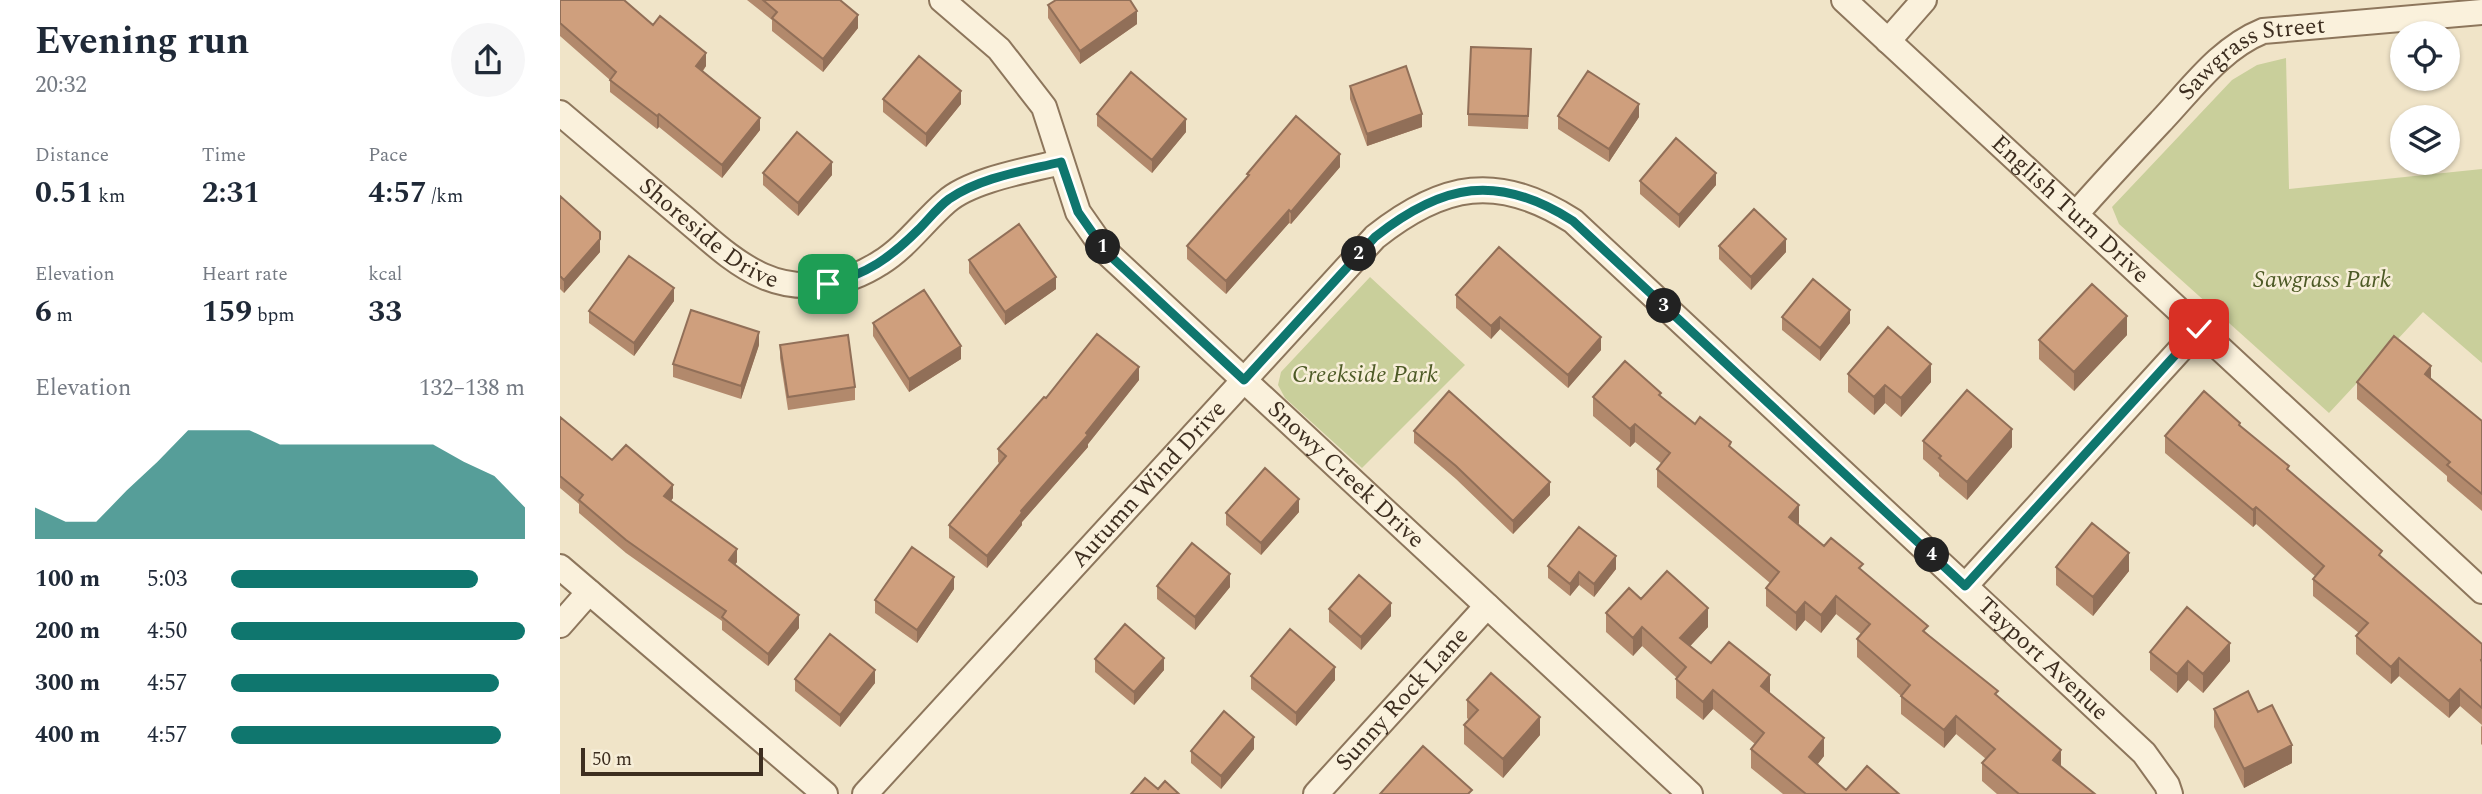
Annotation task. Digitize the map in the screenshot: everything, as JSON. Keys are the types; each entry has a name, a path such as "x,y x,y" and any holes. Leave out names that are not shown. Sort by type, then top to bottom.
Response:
{"street":[{"name":"Snowy Creek Drive","path":"942,0 999,49 1044,107 1078,212 1106,252 1690,794"},
{"name":"English Turn Drive","path":"1844,0 2482,591"},
{"path":"1888,41 1924,0"},
{"name":"Sawgrass Street","path":"2076,214 2205,74 2229,50 2246,38 2263,31 2482,12"},
{"name":"Shoreside Drive","path":"560,113 730,257 764,277 801,285 828,284 854,277 879,264 900,248 948,199 990,179 1061,162"},
{"name":"Tayport Avenue","path":"1447,195 1474,190 1507,192 1554,209 1573,221 2144,753 2168,785 2170,794"},
{"name":"Autumn Wind Drive","path":"865,794 1375,237 1399,218 1427,202 1447,195"},
{"path":"1965,586 2199,329"},
{"path":"560,567 825,794"},
{"path":"560,625 589,592"},
{"name":"Sunny Rock Lane","path":"1316,794 1487,606"}],"green space":[{"name":"Sawgrass Park","path":"2286,58 2289,189 2424,175 2460,175 2460,171 2482,169 2482,363 2423,312 2329,413 2119,224 2112,207 2232,80 2257,65"},
{"name":"Creekside Park","path":"1370,277 1465,365 1362,468 1285,398 1278,385 1281,372"}],"building":[{"path":"560,0 624,0 653,25 660,16 706,53 696,66 760,118 722,165 659,114 657,116 610,80 616,72 560,23"},
{"path":"763,0 840,0 858,15 823,59 772,18 777,12"},
{"path":"1056,0 1130,0 1137,11 1080,51 1048,5"},
{"path":"1471,47 1531,49 1528,116 1468,114"},
{"path":"919,56 961,91 926,134 883,99"},
{"path":"1406,66 1422,114 1367,134 1350,86"},
{"path":"1588,71 1639,104 1609,149 1558,116"},
{"path":"1131,72 1186,119 1152,160 1097,114"},
{"path":"1296,116 1340,154 1291,212 1289,210 1226,281 1187,246"},
{"path":"797,132 832,162 798,203 763,173"},
{"path":"1676,138 1716,173 1679,215 1640,181"},
{"path":"560,196 600,232 600,239 564,280 560,276"},
{"path":"1754,209 1786,239 1751,277 1719,246"},
{"path":"1019,224 1056,277 1005,312 969,260"},
{"path":"1499,247 1601,337 1568,375 1500,317 1491,326 1456,295"},
{"path":"629,256 674,288 634,343 589,311"},
{"path":"1813,279 1850,310 1820,348 1782,317"},
{"path":"2092,284 2127,316 2074,372 2039,340"},
{"path":"924,290 961,346 909,379 873,323"},
{"path":"691,310 759,332 741,386 673,364"},
{"path":"1888,327 1931,364 1901,398 1885,385 1874,397 1848,374"},
{"path":"1097,334 1139,367 1086,433 1088,435 1021,511 987,556 949,525 1006,456 998,449 1044,397 1046,398"},
{"path":"848,335 855,387 788,397 780,345"},
{"path":"2394,336 2431,366 2425,374 2482,421 2482,494 2447,465 2450,462 2357,382"},
{"path":"1625,361 1661,393 1659,395 1695,424 1700,417 1731,442 1729,446 1799,505 1789,517 1824,546 1831,538 1863,564 1859,568 1928,626 1923,631 1998,691 1995,694 2061,750 2053,760 2095,794 2019,794 1982,763 1995,749 1956,716 1944,730 1901,696 1910,685 1857,639 1870,624 1836,596 1821,615 1805,602 1796,613 1766,588 1779,572 1657,469 1670,453 1635,424 1630,429 1593,397"},
{"path":"1967,390 2012,429 1967,482 1923,441"},
{"path":"1449,391 1550,482 1513,521 1456,466 1414,431"},
{"path":"2204,391 2240,423 2239,425 2289,466 2287,469 2382,551 2379,555 2482,644 2482,708 2460,689 2449,701 2399,658 2391,667 2356,636 2368,623 2313,579 2324,566 2256,507 2253,510 2165,436"},
{"path":"560,417 612,460 626,445 673,485 664,496 737,549 729,560 799,615 768,654 722,617 726,611 626,540 579,500 583,495 560,476"},
{"path":"1265,468 1299,499 1261,543 1226,513"},
{"path":"2092,523 2129,553 2093,597 2056,567"},
{"path":"1579,527 1616,556 1594,584 1579,572 1570,584 1548,566"},
{"path":"1192,543 1230,574 1195,617 1157,586"},
{"path":"912,547 954,577 917,630 875,600"},
{"path":"1667,571 1708,608 1680,638 1711,663 1729,642 1770,675 1761,686 1824,738 1809,757 1846,790 1867,766 1899,794 1806,794 1751,749 1764,733 1713,690 1703,702 1676,679 1686,667 1642,627 1633,638 1606,613 1629,588 1641,599"},
{"path":"1359,575 1391,603 1361,637 1329,609"},
{"path":"2187,607 2230,643 2203,674 2188,661 2177,674 2150,652"},
{"path":"1125,624 1164,658 1134,692 1095,659"},
{"path":"1290,629 1335,667 1296,713 1251,676"},
{"path":"830,634 875,670 840,715 795,679"},
{"path":"1491,673 1540,717 1503,759 1464,725 1478,710 1467,700"},
{"path":"2248,691 2258,712 2272,705 2292,745 2244,769 2214,709"},
{"path":"1224,711 1254,737 1221,776 1191,751"},
{"path":"1423,746 1472,790 1468,794 1380,794"},
{"path":"1145,778 1158,789 1165,781 1179,794 1131,794"}],"route":[{"path":"828,284 854,277 879,264 900,248 948,199 990,179 1061,162 1078,212 1106,252 1244,380 1375,237 1399,218 1427,202 1447,195 1474,190 1497,190 1516,194 1554,209 1573,221 1965,586 2199,329"}]}
